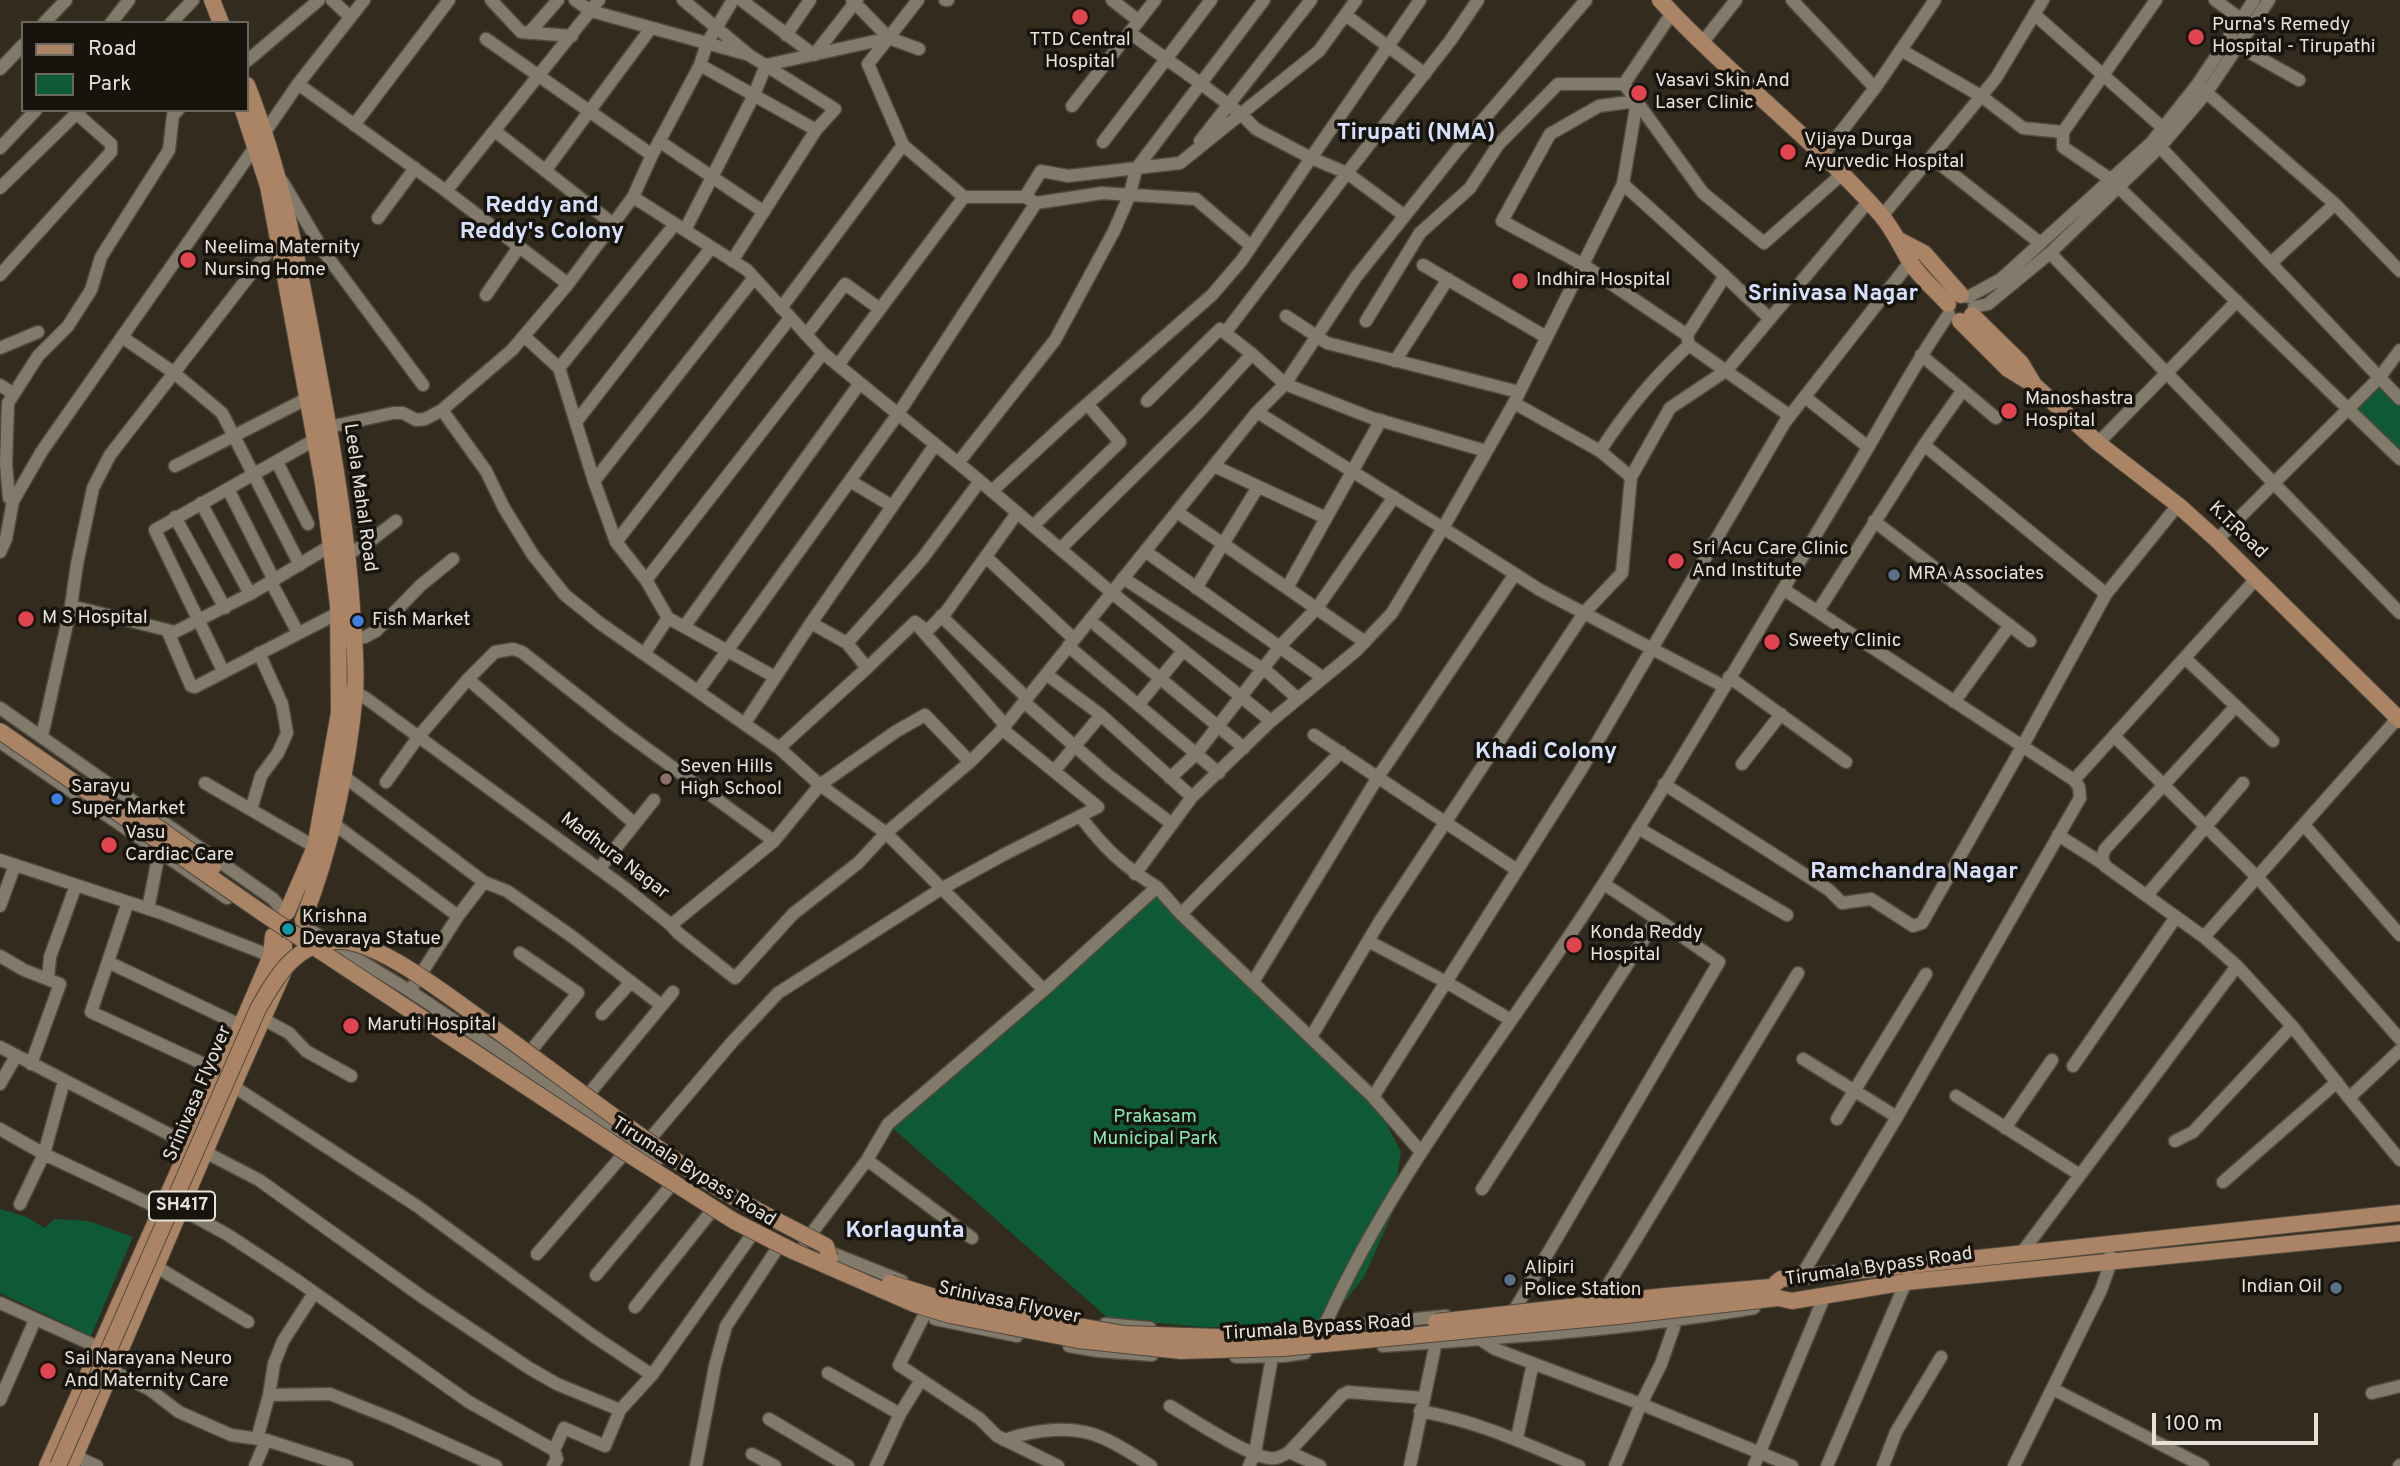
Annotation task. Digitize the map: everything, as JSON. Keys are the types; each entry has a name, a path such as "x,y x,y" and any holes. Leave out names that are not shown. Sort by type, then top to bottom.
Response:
{"main road":[{"path":"201,0 209,21"},
{"path":"212,0 220,21"},
{"name":"K.T.Road","path":"1660,0 1702,43 1823,155 1882,216 1910,262 1962,308"},
{"name":"Leela Mahal Road","path":"244,112 255,147 272,176 278,239 292,323 308,398 319,432 338,613 354,694 339,713 315,847 285,912 276,918 279,941 304,935 304,923 334,824 354,694 354,638 347,554 319,432 265,132 248,88"},
{"name":"K.T.Road","path":"1899,240 1924,253 2008,369 2034,386 2098,443 2178,505 2399,719"},
{"name":"Srinivasa Flyover","path":"0,718 267,905 403,992 668,1170 796,1242 916,1293 957,1304 1124,1334 1250,1338 1329,1334 1665,1296 1780,1291"},
{"name":"Srinivasa Flyover","path":"0,732 261,912 712,1207 793,1251 914,1304 950,1315 1078,1340 1181,1351 1283,1348 1618,1316 1780,1291"},
{"path":"285,912 299,914 304,923"},
{"name":"SH417","path":"47,1466 161,1209 233,1086 263,1019 283,973 279,941"},
{"name":"SH417","path":"74,1461 181,1209 221,1072 279,941"},
{"name":"Srinivasa Flyover","path":"58,1466 258,1009 277,974 296,956 319,945 338,941 361,945 390,958 521,1048 694,1173 826,1246 830,1258"},
{"name":"Tirumala Bypass Road","path":"1780,1291 1825,1295 1908,1274 2020,1255 2400,1213"},
{"name":"Tirumala Bypass Road","path":"1780,1291 1800,1278 2111,1262 2400,1233"}],"street":[{"path":"46,21 66,0"},
{"path":"113,21 129,0"},
{"path":"173,21 194,0"},
{"path":"248,60 319,0"},
{"path":"332,0 349,16"},
{"path":"265,132 349,16 364,0"},
{"path":"354,125 449,0"},
{"path":"529,33 558,0"},
{"path":"575,0 651,28 749,55"},
{"path":"683,0 749,55 835,109 816,130 732,261"},
{"path":"223,671 154,532 155,529 277,462 319,432 393,413 403,413 416,420 425,419 442,410 512,350 568,285 633,197 659,141 700,65 707,43 733,0"},
{"path":"741,0 814,55"},
{"path":"786,34 810,0"},
{"path":"918,0 868,64 903,145 964,197 1030,200 1102,192 1196,199 1251,246"},
{"path":"1112,0 1139,21"},
{"path":"1072,106 1155,0"},
{"path":"1103,142 1211,0"},
{"path":"958,463 1055,340 1114,231 1130,194 1136,169 1264,0"},
{"path":"1184,160 1311,0"},
{"path":"698,691 898,414 1030,200 1041,171 1069,176 1180,163 1319,51 1356,0"},
{"path":"992,491 1212,295 1251,246 1420,0"},
{"path":"1225,333 1478,0"},
{"path":"671,925 735,978 793,915 858,863 886,833 970,762 1004,727 1257,412 1284,384 1356,277 1458,149 1586,0"},
{"path":"1702,43 1736,0"},
{"path":"1792,0 1875,89"},
{"path":"1823,155 1875,89 1935,0"},
{"path":"1882,216 1996,78 2043,0"},
{"path":"2156,0 2063,132 2063,147 2114,182 2400,459"},
{"path":"2215,0 2246,23"},
{"path":"1962,308 1988,304 2050,253 2238,46 2254,0"},
{"path":"1326,1349 1323,1329 1344,1282 1422,1152 1604,884 1921,355 1962,308 2001,279 2040,243 2160,147 2246,23 2269,0"},
{"path":"494,1 520,32 572,36"},
{"path":"814,55 855,1 889,38 919,49"},
{"path":"446,191 595,6"},
{"path":"1624,84 1672,13"},
{"path":"2035,14 2163,128"},
{"path":"1346,16 1424,74"},
{"path":"545,171 651,28"},
{"path":"1130,33 1228,104 1256,129 1311,158 1347,173 1405,216"},
{"path":"766,66 889,38"},
{"path":"486,39 652,155"},
{"path":"2238,46 2299,80"},
{"path":"0,69 21,47"},
{"path":"1901,50 1982,96 2023,128 2063,132"},
{"path":"700,65 816,130"},
{"path":"559,368 680,227 712,177 766,66"},
{"path":"298,84 446,191 568,285"},
{"path":"1366,321 1420,233 1470,188 1498,145 1558,84 1624,84"},
{"path":"1624,84 1703,193 1764,243 1841,175"},
{"path":"2202,88 2335,204 2400,271"},
{"path":"1135,874 1192,797 1271,721 1365,642 1392,613 1516,398 1623,184 1637,101"},
{"path":"1637,101 1599,106 1550,134 1502,221 1582,264 1790,416"},
{"path":"0,148 34,112"},
{"path":"0,188 78,112 111,144 111,152 0,275"},
{"path":"0,552 6,539 8,403 38,356 68,326 91,289 101,257 169,150 173,115 176,112"},
{"path":"495,131 613,224"},
{"path":"659,141 764,212"},
{"path":"616,542 786,313 903,145"},
{"path":"7,498 255,147"},
{"path":"2160,147 2400,399"},
{"path":"1931,157 2040,243"},
{"path":"378,218 415,169"},
{"path":"272,176 324,252 423,386"},
{"path":"1623,184 1770,319"},
{"path":"633,197 754,278 823,353 980,481 1111,593 1271,721"},
{"path":"838,365 964,197"},
{"path":"1311,1037 1368,941 1584,613 1622,573 1631,477 1670,408 1727,370 1868,202"},
{"path":"2271,263 2335,204"},
{"path":"42,736 71,606 93,488 110,455 278,239"},
{"path":"486,295 519,247"},
{"path":"576,422 711,248"},
{"path":"2050,253 2400,613"},
{"path":"1373,1097 1653,649 1790,416 1910,262"},
{"path":"1423,265 1546,337"},
{"path":"1600,451 1657,374 1688,340 1725,276"},
{"path":"594,481 754,278"},
{"path":"1395,360 1448,279"},
{"path":"806,335 845,285 880,309"},
{"path":"2098,443 2237,301"},
{"path":"1286,316 1327,343 1395,360 1516,398 1600,451 1631,477"},
{"path":"1147,401 1220,329 1284,384 1381,420 1486,451"},
{"path":"0,348 38,332"},
{"path":"524,336 559,368 616,542 646,580 668,618 775,677"},
{"path":"122,337 173,372 222,413 300,565"},
{"path":"2217,540 2379,378 2400,350"},
{"path":"646,580 823,353"},
{"path":"1060,549 1198,413 1252,354"},
{"path":"1921,355 1996,418"},
{"path":"684,627 860,383"},
{"path":"0,385 13,394"},
{"path":"1818,611 1874,521 1963,390"},
{"path":"1805,397 1868,447"},
{"path":"175,466 308,398"},
{"path":"1033,526 1120,442 1088,405"},
{"path":"442,410 485,471 504,509 555,584 584,611 779,748 820,785 886,833 1044,990"},
{"path":"1257,412 1515,574 1653,649 1726,681 1781,715 1846,762"},
{"path":"1287,588 1381,420"},
{"path":"744,723 935,445"},
{"path":"1924,445 2106,594"},
{"path":"277,462 308,524"},
{"path":"1214,466 1326,517"},
{"path":"850,481 892,506"},
{"path":"846,643 922,559 980,481"},
{"path":"1196,588 1258,487"},
{"path":"228,489 298,633"},
{"path":"1170,778 1196,754 1280,647 1317,608 1394,497"},
{"path":"201,503 250,594"},
{"path":"1664,784 1829,890 1842,903 1871,899 1917,926 1922,923 2106,594 2178,505"},
{"path":"1177,512 1365,642"},
{"path":"915,622 928,631 942,616 1017,513"},
{"path":"175,517 225,608"},
{"path":"347,554 365,545 396,521"},
{"path":"1874,521 2030,641"},
{"path":"71,606 175,632 225,608 332,545"},
{"path":"1144,551 1323,678"},
{"path":"986,557 1071,643 1138,705 1219,773"},
{"path":"354,638 365,637 376,631 421,585 453,559"},
{"path":"1253,982 1377,777 1515,574"},
{"path":"1123,578 1263,670 1298,699"},
{"path":"2074,780 2256,579"},
{"path":"1783,589 2074,780 2079,787 2080,798 1897,1117 1800,1278"},
{"path":"168,632 191,686 195,687 338,613"},
{"path":"942,616 1075,746 1172,824"},
{"path":"644,654 668,618"},
{"path":"811,622 846,643 867,667"},
{"path":"779,748 915,622"},
{"path":"643,1147 733,1041 778,993 941,890 1098,807 1004,727 915,622"},
{"path":"1954,702 2010,625"},
{"path":"1097,626 1244,748"},
{"path":"386,782 419,736 468,679 495,652 513,649 522,652 620,729 774,841"},
{"path":"1138,705 1184,651"},
{"path":"251,810 261,776 278,752 287,733 282,705 259,653"},
{"path":"2185,658 2273,741"},
{"path":"1046,674 1101,715 1192,797"},
{"path":"468,679 635,824"},
{"name":"Madhura Nagar","path":"354,694 419,736 671,925 774,841 820,785 895,732 925,715 970,762"},
{"path":"2105,866 2102,857 2105,849 2236,706"},
{"path":"0,708 273,899 285,912"},
{"path":"1054,771 1101,715"},
{"path":"1742,764 1781,715"},
{"path":"2204,937 2399,719"},
{"path":"1314,736 1517,870"},
{"path":"2114,736 2258,878 2400,1039"},
{"path":"0,743 159,853 279,941"},
{"path":"1181,914 1341,752"},
{"path":"342,775 484,882 506,891 661,1005"},
{"path":"205,783 315,847"},
{"path":"2147,895 2242,783"},
{"path":"599,869 654,800"},
{"path":"1080,816 1103,847 1135,874 1157,887 1181,914 1373,1097 1422,1152"},
{"path":"334,824 458,916"},
{"path":"2304,825 2400,935"},
{"path":"1637,828 1787,915"},
{"path":"2058,835 2147,895 2204,937 2237,966 2292,1026 2400,1160"},
{"path":"148,909 159,853"},
{"path":"0,860 148,909 279,941"},
{"path":"0,906 15,865"},
{"path":"410,991 458,916 484,882"},
{"path":"1515,1309 1719,961 1604,884"},
{"path":"48,979 50,957 75,885"},
{"path":"805,1242 867,1160 888,1124 1044,990 1157,887"},
{"path":"128,902 91,1012 221,1072"},
{"path":"2073,1066 2176,917"},
{"path":"1482,1189 1657,919"},
{"name":"Tirumala Bypass Road","path":"304,923 732,1203 805,1242 888,1277 955,1298 1108,1324 1237,1332 1323,1329 1600,1298 1780,1291"},
{"name":"Tirumala Bypass Road","path":"279,941 419,1021 710,1213 777,1250 926,1316 953,1324 1097,1351 1176,1357 1272,1357 1326,1349 1475,1340 1676,1321 1780,1291"},
{"path":"1368,941 1511,1020"},
{"path":"519,1065 578,993 520,953"},
{"path":"0,956 24,970 60,984 31,1064"},
{"path":"108,962 240,1025"},
{"path":"2020,1255 2237,966"},
{"path":"1600,1298 1798,973"},
{"path":"1838,1119 1926,974"},
{"path":"602,1014 631,982"},
{"path":"580,1105 673,992"},
{"path":"263,1019 289,1033 306,1051 351,1076"},
{"path":"2175,1141 2193,1132 2292,1026"},
{"path":"0,1047 259,1180 421,1296 529,1368 557,1384 620,1410"},
{"path":"2348,1098 2400,1050"},
{"path":"0,1084 16,1056"},
{"path":"1802,1059 1897,1117"},
{"path":"2005,1128 2052,1060"},
{"path":"20,1204 44,1153 64,1081"},
{"path":"2223,1182 2337,1082"},
{"path":"233,1086 416,1206 592,1335 652,1375"},
{"path":"1956,1097 2080,1175"},
{"path":"0,1129 161,1209"},
{"path":"537,1254 622,1156"},
{"path":"867,1160 972,1238"},
{"path":"596,1275 669,1188"},
{"path":"181,1209 228,1235 469,1402 554,1450 557,1459 553,1466"},
{"path":"635,1307 710,1213"},
{"path":"554,1450 565,1428 605,1446 620,1410 652,1375 751,1236"},
{"path":"2018,1465 2101,1290 2111,1262 2109,1245"},
{"path":"696,1466 715,1366 726,1326 777,1250"},
{"path":"156,1266 247,1322"},
{"path":"1827,1466 1908,1274"},
{"path":"935,1292 926,1316 900,1365 980,1419 997,1436 1058,1466"},
{"path":"255,1466 274,1364 283,1341 314,1293"},
{"path":"1754,1466 1825,1295"},
{"path":"0,1303 100,1348"},
{"path":"0,1400 35,1320"},
{"path":"1615,1466 1661,1364 1676,1321"},
{"path":"1475,1340 1482,1340 1495,1349 1641,1404 1792,1466"},
{"path":"1410,1466 1436,1342"},
{"path":"1249,1466 1255,1453 1272,1357"},
{"path":"1883,1466 1896,1432 1941,1357"},
{"path":"1517,1438 1533,1363"},
{"path":"112,1371 149,1388 179,1412 231,1435 261,1440 347,1466"},
{"path":"828,1373 900,1414"},
{"path":"876,1466 900,1414 921,1380"},
{"path":"2372,1393 2400,1386"},
{"path":"2053,1389 2203,1466"},
{"path":"1170,1406 1255,1453 1272,1459 1280,1458 1289,1452 1342,1395 1353,1390 1421,1404 1517,1438 1579,1466"},
{"path":"269,1395 330,1394 396,1420 496,1466"},
{"path":"769,1419 848,1466"},
{"path":"1004,1440 1026,1433 1067,1430 1101,1437 1151,1466"},
{"path":"55,1448 74,1461 97,1466"},
{"path":"1289,1452 1320,1466"},
{"path":"752,1454 775,1466"}],"green space":[{"path":"2381,376 2400,396 2400,459 2348,409"},
{"name":"Prakasam Municipal Park","path":"1157,887 1373,1097 1401,1152 1391,1217 1364,1277 1323,1329 1203,1327 1109,1319 888,1124"},
{"path":"0,1209 27,1217 44,1228 54,1219 89,1221 133,1237 91,1336 0,1293"}],"place":[{"name":"TTD Central Hospital","path":"1080,17"},
{"name":"Purna's Remedy Hospital - Tirupathi","path":"2196,37"},
{"name":"Vasavi Skin And Laser Clinic","path":"1639,93"},
{"name":"Vijaya Durga Ayurvedic Hospital","path":"1788,152"},
{"name":"Neelima Maternity Nursing Home","path":"188,260"},
{"name":"Indhira Hospital","path":"1520,281"},
{"name":"Manoshastra Hospital","path":"2009,411"},
{"name":"Sri Acu Care Clinic And Institute","path":"1676,561"},
{"name":"MRA Associates","path":"1894,575"},
{"name":"M S Hospital","path":"26,619"},
{"name":"Fish Market","path":"358,621"},
{"name":"Sweety Clinic","path":"1772,642"},
{"name":"Seven Hills High School","path":"666,779"},
{"name":"Sarayu Super Market","path":"57,799"},
{"name":"Vasu Cardiac Care","path":"109,845"},
{"name":"Krishna Devaraya Statue","path":"288,929"},
{"name":"Konda Reddy Hospital","path":"1574,945"},
{"name":"Maruti Hospital","path":"351,1026"},
{"name":"Alipiri Police Station","path":"1510,1280"},
{"name":"Indian Oil","path":"2336,1288"},
{"name":"Sai Narayana Neuro And Maternity Care","path":"48,1371"}],"district":[{"name":"Tirupati (NMA)","path":"1416,134"},
{"name":"Reddy and Reddy's Colony","path":"542,220"},
{"name":"Srinivasa Nagar","path":"1833,295"},
{"name":"Khadi Colony","path":"1546,753"},
{"name":"Ramchandra Nagar","path":"1914,873"},
{"name":"Korlagunta","path":"905,1232"}]}
